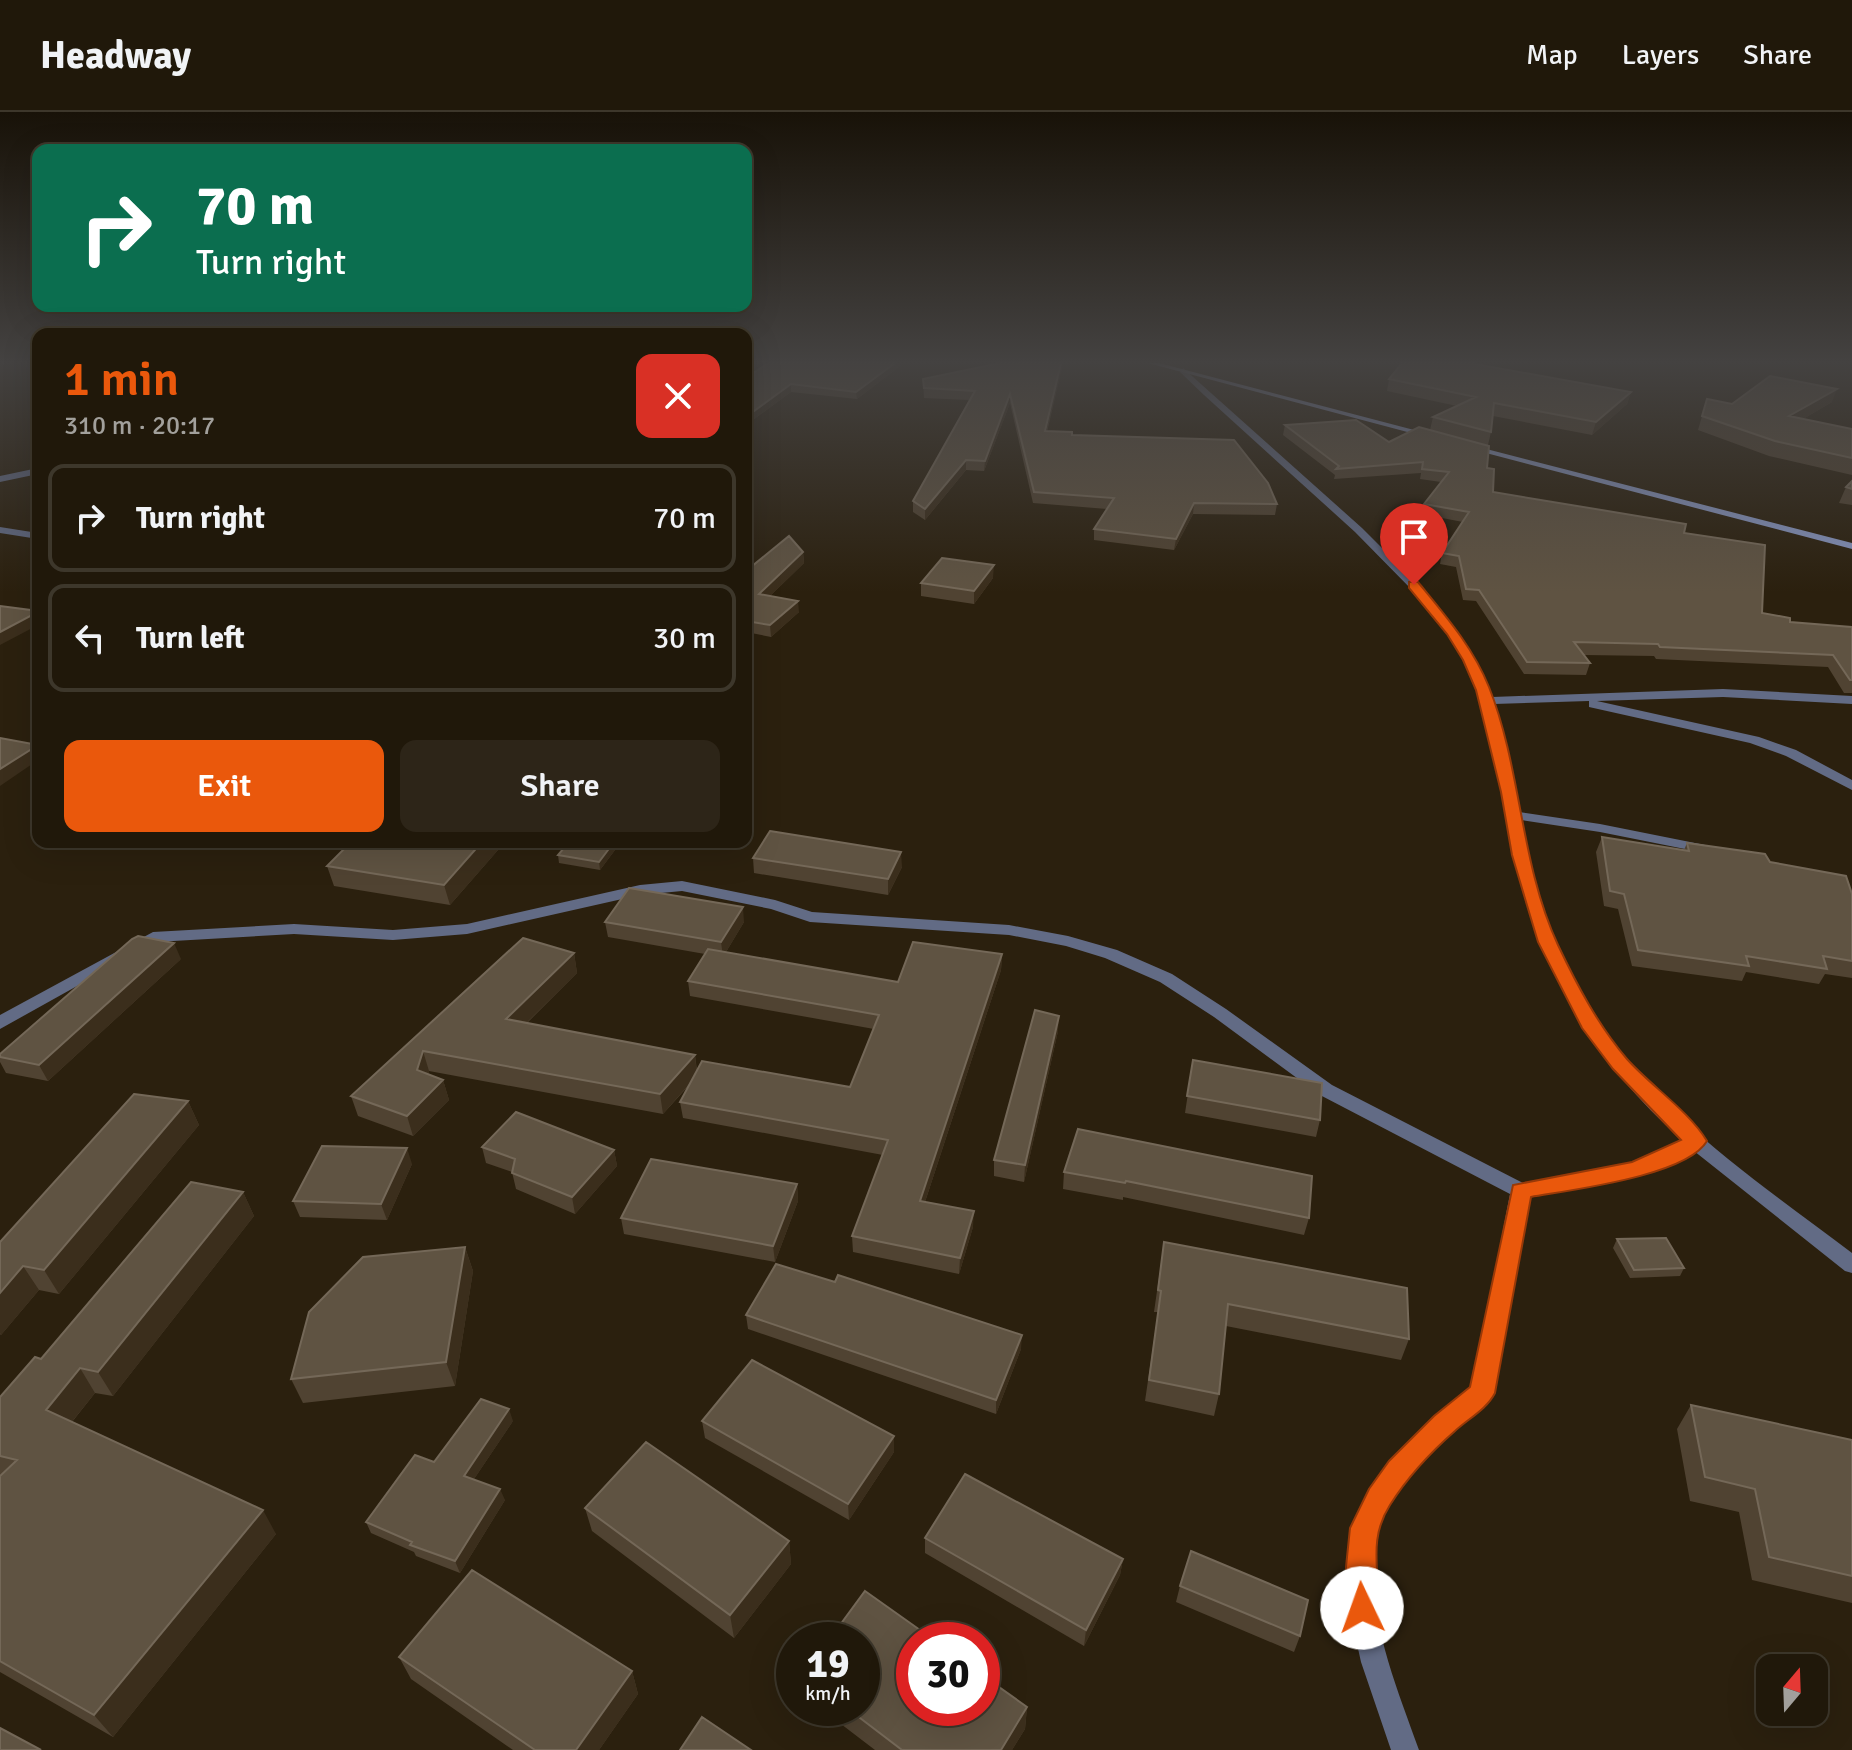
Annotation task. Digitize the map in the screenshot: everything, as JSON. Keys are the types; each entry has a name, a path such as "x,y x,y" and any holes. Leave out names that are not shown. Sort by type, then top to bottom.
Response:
{"main road":[{"path":"1457,442 1852,546"}],"street":[{"path":"1257,439 1332,505 1414,585 1470,660 1486,701 1521,855 1547,942 1589,1024 1620,1064 1696,1141 1852,1265"},
{"path":"0,479 32,472"},
{"path":"0,530 32,535"},
{"path":"1486,701 1768,693 1852,700"},
{"path":"1568,698 1754,740 1791,753 1852,786"},
{"path":"1514,815 1600,828 1722,853"},
{"path":"0,1023 153,937 294,929 393,935 467,929 640,890 682,886 775,905 810,917 849,922 1009,930 1068,941 1111,954 1166,978 1326,1090 1521,1191 1634,1170 1674,1155 1696,1141"},
{"path":"1405,1750 1374,1662 1362,1608 1360,1567 1364,1528 1378,1498 1398,1470 1444,1424 1482,1393 1521,1191"}],"building":[{"path":"948,439 993,439 985,461 966,460 925,509 913,501"},
{"path":"1021,439 1234,440 1268,483 1277,504 1194,503 1176,539 1094,529 1114,498 1034,492"},
{"path":"1304,439 1385,439 1389,442 1465,439 1489,446 1487,468 1494,469 1493,492 1686,524 1684,533 1765,545 1762,613 1790,618 1790,622 1852,627 1852,680 1833,655 1660,647 1658,644 1574,642 1590,663 1527,662 1479,590 1466,589 1459,556 1442,553 1469,512 1424,504 1449,472 1422,469 1423,462 1336,469 1339,466"},
{"path":"1770,439 1852,439 1852,458"},
{"path":"789,536 803,552 759,594 798,601 770,625 752,622 752,566"},
{"path":"942,558 994,565 974,591 921,583"},
{"path":"0,606 32,610 32,615 0,632"},
{"path":"0,738 32,744 32,749 0,769"},
{"path":"770,831 901,852 888,879 753,858"},
{"path":"1602,837 1689,851 1687,843 1765,854 1770,862 1846,876 1852,894 1852,961 1823,956 1827,969 1746,956 1749,966 1638,950 1624,894 1610,891"},
{"path":"345,848 477,848 444,885 327,866"},
{"path":"564,848 610,848 599,862 558,855"},
{"path":"629,888 743,907 721,942 605,922"},
{"path":"138,936 174,943 39,1065 0,1057 0,1054"},
{"path":"523,938 574,953 506,1019 695,1055 660,1094 423,1051 417,1070 443,1080 407,1116 351,1096"},
{"path":"913,942 1002,954 920,1201 974,1211 960,1258 852,1236 888,1140 680,1102 702,1061 850,1087 879,1015 688,981 708,949 898,982"},
{"path":"1035,1010 1059,1016 1025,1165 994,1160"},
{"path":"1193,1060 1322,1083 1320,1120 1187,1096"},
{"path":"134,1094 188,1101 44,1270 23,1266 0,1293 0,1242"},
{"path":"516,1112 614,1150 572,1197 512,1173 515,1159 482,1147"},
{"path":"1078,1129 1312,1176 1309,1218 1126,1181 1064,1172"},
{"path":"322,1146 407,1148 381,1204 293,1201"},
{"path":"651,1159 797,1184 773,1246 621,1218"},
{"path":"191,1182 243,1192 98,1372 80,1368 46,1410 263,1510 94,1715 0,1661 0,1476 17,1460 0,1456 0,1397 35,1357 41,1359"},
{"path":"1666,1238 1684,1268 1634,1270 1617,1239"},
{"path":"1164,1242 1407,1288 1409,1339 1228,1304 1219,1394 1149,1380"},
{"path":"465,1247 446,1362 291,1379 309,1312 363,1257"},
{"path":"776,1264 835,1282 838,1275 1022,1335 996,1400 746,1315"},
{"path":"752,1360 894,1436 848,1504 702,1421"},
{"path":"481,1399 509,1409 464,1476 500,1489 455,1561 410,1545 412,1542 366,1522 415,1455 434,1462"},
{"path":"1691,1405 1852,1440 1852,1576 1769,1557 1755,1489 1705,1477"},
{"path":"646,1442 789,1541 730,1615 585,1508"},
{"path":"965,1474 1123,1559 1086,1630 925,1538"},
{"path":"1191,1551 1308,1600 1300,1636 1180,1586"},
{"path":"472,1570 632,1671 576,1750 535,1750 399,1657"},
{"path":"865,1591 909,1622 896,1622 896,1726 1000,1726 1000,1688 1027,1707 1001,1750 902,1750 871,1726 880,1726 880,1622 842,1622"},
{"path":"702,1717 751,1750 680,1750"},
{"path":"0,1728 41,1750 0,1750"}],"route":[{"path":"1362,1608 1360,1567 1364,1528 1378,1498 1398,1470 1444,1424 1482,1393 1521,1191 1634,1170 1674,1155 1696,1141 1620,1064 1589,1024 1547,942 1521,855 1509,792 1483,690 1470,660 1452,632 1414,585"}]}
